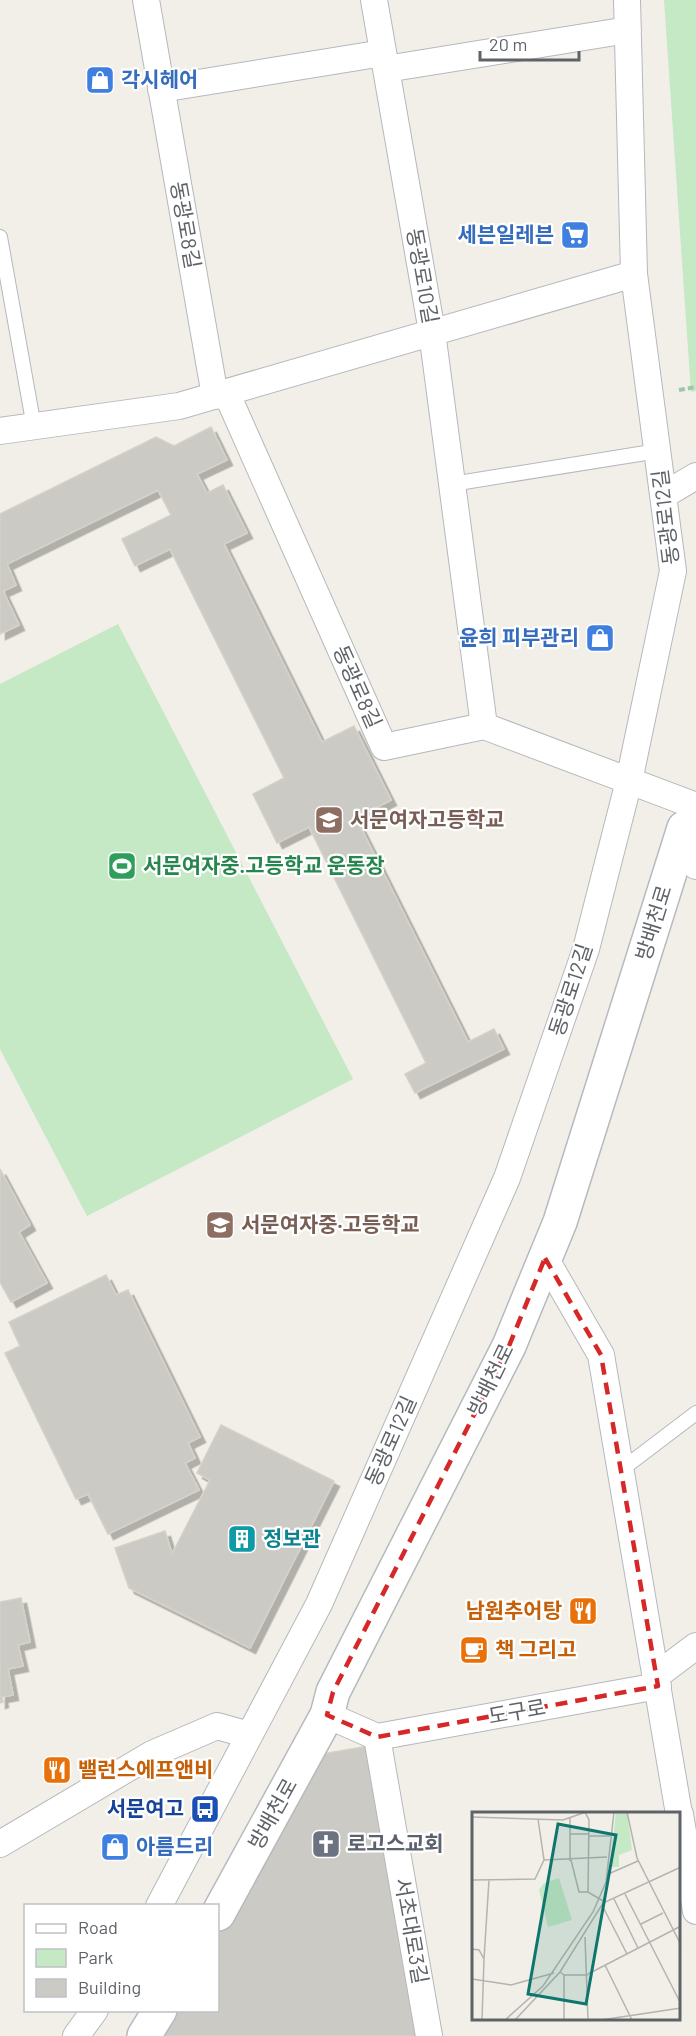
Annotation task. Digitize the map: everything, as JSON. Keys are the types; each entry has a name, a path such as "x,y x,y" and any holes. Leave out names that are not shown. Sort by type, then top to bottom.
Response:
{"street":[{"name":"동광로8길","path":"146,0 161,89 221,394 384,747 484,726"},
{"name":"동광로10길","path":"374,0 432,333 484,726"},
{"name":"동광로12길","path":"160,1904 319,1604 507,1178 586,949 629,781 674,571 634,274 627,0"},
{"path":"161,89 628,30"},
{"path":"0,431 179,406 634,274"},
{"path":"663,495 696,476"},
{"path":"484,726 696,806"},
{"name":"방배천로","path":"219,1912 327,1715 333,1692 509,1346 560,1222 690,843"},
{"path":"545,1258 602,1355 657,1681 685,1825 696,1911"},
{"path":"657,1681 696,1646"},
{"name":"도구로","path":"377,1737 657,1681"},
{"path":"327,1715 377,1737"},
{"path":"0,1844 152,1754 217,1726 249,1735"},
{"name":"서초대로3길","path":"377,1737 429,2036"},
{"path":"76,2036 94,2012"},
{"path":"144,2036 159,2012"}],"lane":[{"path":"0,237 34,427"},
{"path":"452,484 658,451"},
{"path":"621,1470 696,1413"}],"highlighted area":[{"path":"545,1258 601,1355 658,1686 377,1737 327,1715 333,1692 509,1346"}],"green space":[{"path":"664,0 696,0 696,391 691,392"},
{"name":"서문여자중.고등학교 운동장","path":"118,624 353,1079 87,1216 0,1049 0,684"}],"building":[{"name":"서문여자고등학교","path":"211,427 227,460 197,474 207,493 223,485 247,533 224,544 322,742 354,726 391,800 356,818 468,1042 494,1029 504,1049 415,1093 405,1074 426,1063 309,827 277,843 253,794 284,778 170,549 135,566 122,539 171,515 158,490 7,564 16,585 3,591 19,625 0,634 0,514 156,437 174,446"},
{"path":"0,1169 30,1225 19,1232 47,1283 11,1302 0,1282"},
{"path":"106,1275 116,1295 128,1290 200,1437 188,1443 195,1458 185,1463 199,1490 108,1534 88,1494 76,1499 5,1353 20,1346 9,1322"},
{"name":"정보관","path":"221,1425 334,1481 250,1648 129,1588 115,1548 165,1531 172,1554 210,1480 197,1473"},
{"path":"21,1598 30,1642 18,1645 23,1666 8,1669 13,1695 2,1697 3,1702 0,1703 0,1602"},
{"name":"로고스교회","path":"368,1746 419,2036 160,2036 173,2012 219,2012 219,1931 317,1755"}],"place":[{"name":"각시헤어","path":"100,80"},
{"name":"세븐일레븐","path":"575,235"},
{"name":"윤희 피부관리","path":"600,638"},
{"name":"서문여자고등학교","path":"329,820"},
{"name":"서문여자중.고등학교 운동장","path":"122,866"},
{"name":"서문여자중·고등학교","path":"220,1225"},
{"name":"정보관","path":"242,1539"},
{"name":"남원추어탕","path":"583,1611"},
{"name":"책 그리고","path":"474,1650"},
{"name":"밸런스에프앤비","path":"57,1770"},
{"name":"서문여고","path":"205,1809"},
{"name":"로고스교회","path":"326,1844"},
{"name":"아름드리","path":"115,1847"}]}
